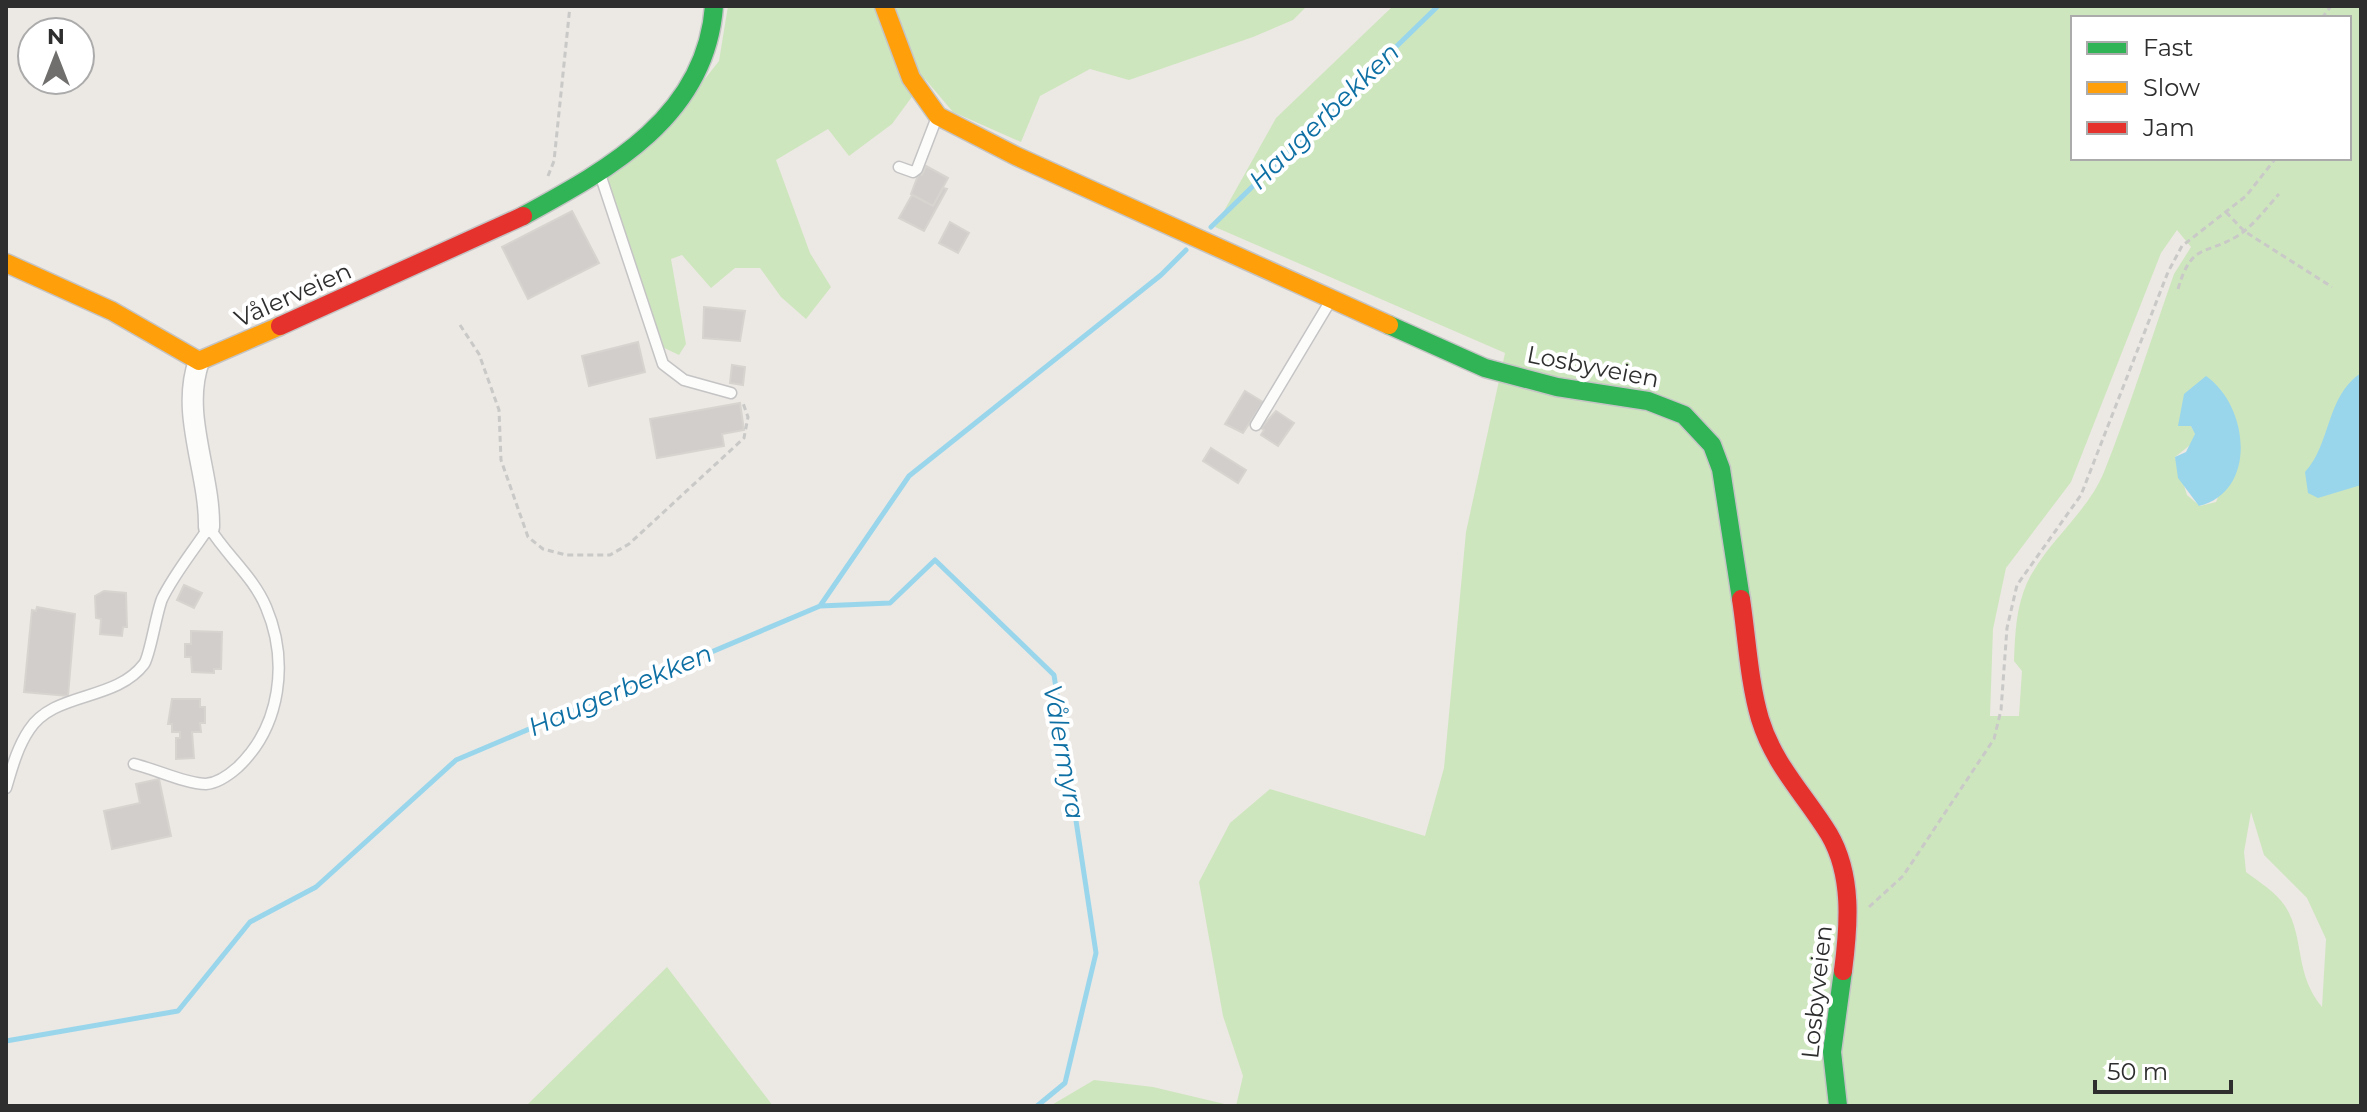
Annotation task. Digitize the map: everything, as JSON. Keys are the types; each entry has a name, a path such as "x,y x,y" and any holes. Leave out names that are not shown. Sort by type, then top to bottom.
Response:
{"main road":[{"name":"Vålerveien","path":"199,361 535,212 600,173 675,107 697,76 708,50 714,6"},
{"name":"Losbyveien","path":"884,6 911,78 938,116 1016,156 1485,368 1534,383 1650,400 1681,411 1701,428 1716,450 1721,469 1760,719 1781,769 1830,836 1847,887 1849,926 1832,1052 1838,1106"},
{"path":"6,263 123,317 199,361"}],"street":[{"path":"199,361 194,378 193,409 210,495 209,527"}],"lane":[{"path":"899,167 917,169 938,116"},
{"path":"600,173 663,364 684,380 731,393"},
{"path":"1256,425 1331,300"},
{"path":"6,788 30,729 45,714 101,694 126,680 146,662 153,623 164,596 209,527 251,581 267,609 278,656 278,687 273,712 256,747 219,781 193,782 134,764"}],"path":[{"path":"535,212 554,161 570,6"},
{"path":"1849,926 1903,876 1994,739 2001,710 2007,628 2017,585 2081,495 2168,272 2182,246 2246,196 2274,160"},
{"path":"2178,289 2184,267 2195,254 2244,231 2279,194"},
{"path":"2226,212 2244,231 2332,287"},
{"path":"460,325 479,354 499,410 501,460 528,537 543,549 554,552 610,555 629,544 746,436 748,417 744,404 731,393"}],"green space":[{"path":"728,6 1307,6 1293,20 1253,37 1129,80 1090,69 1040,96 1021,142 953,112 925,79 892,124 849,156 828,129 776,160 810,253 831,287 806,319 781,297 760,268 735,268 711,288 682,255 671,259 686,344 679,355 656,344 606,179 667,127 719,61"},
{"path":"1393,6 2361,6 2361,1106 1236,1106 1243,1076 1223,1016 1199,882 1230,823 1270,789 1425,836 1444,768 1466,532 1505,353 1215,227 1276,118","holes":["2177,230 2191,247 2174,274 2104,472 2087,502 2035,568 2023,592 2014,661 2022,671 2019,716 1990,716 1993,629 2006,568 2071,482 2161,253","2231,408 2240,443 2216,502 2200,506 2187,495 2175,457 2194,442 2195,433 2191,426 2184,424","2251,812 2264,855 2307,898 2326,939 2322,1007 2307,982 2295,930 2285,906 2246,872 2244,852"]},
{"path":"667,967 773,1106 526,1106"},
{"path":"1094,1080 1153,1087 1233,1106 1050,1106"}],"water":[{"path":"2361,373 2361,485 2318,498 2308,493 2305,472 2320,448 2341,394"},
{"path":"2206,376 2231,407 2241,447 2231,484 2218,497 2199,506 2178,478 2175,457 2186,452 2195,434 2191,426 2178,426 2184,394"}],"building":[{"path":"926,166 948,178 933,206 911,194 919,173 922,175"},
{"path":"943,188 947,189 924,231 899,218 912,195 933,206"},
{"path":"572,211 599,263 528,299 502,247"},
{"path":"950,222 969,233 958,253 939,243"},
{"path":"704,307 745,311 740,341 703,338"},
{"path":"638,342 645,372 589,386 582,356"},
{"path":"732,365 745,367 743,385 730,383"},
{"path":"1245,391 1263,402 1243,433 1225,424"},
{"path":"740,403 744,430 722,434 724,446 657,458 650,419"},
{"path":"1276,411 1294,423 1278,446 1261,435 1264,430 1261,428"},
{"path":"1211,448 1246,470 1238,483 1203,461"},
{"path":"184,585 202,593 194,608 177,600"},
{"path":"104,591 126,593 127,627 123,627 122,636 100,634 101,619 96,618 95,596"},
{"path":"37,607 75,614 68,696 24,692 32,610 36,611"},
{"path":"191,631 222,632 221,669 214,669 214,673 192,672 191,657 185,657 185,644 191,644"},
{"path":"172,699 200,699 200,707 205,707 205,723 200,723 201,732 192,732 194,758 176,759 176,738 180,738 180,732 172,732 172,724 168,724"},
{"path":"159,779 171,836 112,849 104,811 140,803 136,784"}],"waterway":[{"name":"Haugerbekken","path":"1211,227 1438,6"},
{"name":"Haugerbekken","path":"6,1041 178,1011 250,922 316,887 456,760 820,606 909,476 1161,275 1186,250"},
{"name":"Vålermyra","path":"820,606 890,603 935,560 1054,675 1096,953 1065,1083 1037,1106"}],"traffic: fast":[{"path":"523,216 620,157 673,108 693,78 707,45 714,6"},
{"path":"1389,325 1485,368 1557,387 1648,401 1684,415 1712,445 1721,469 1741,599"},
{"path":"1838,1106 1832,1052 1843,971"}],"traffic: slow":[{"path":"884,6 911,78 938,116 1016,156 1389,325"},
{"path":"6,263 112,311 199,361 280,326"}],"traffic: jam":[{"path":"280,326 523,216"},
{"path":"1741,599 1753,690 1766,736 1829,834 1842,866 1848,918 1843,971"}]}
